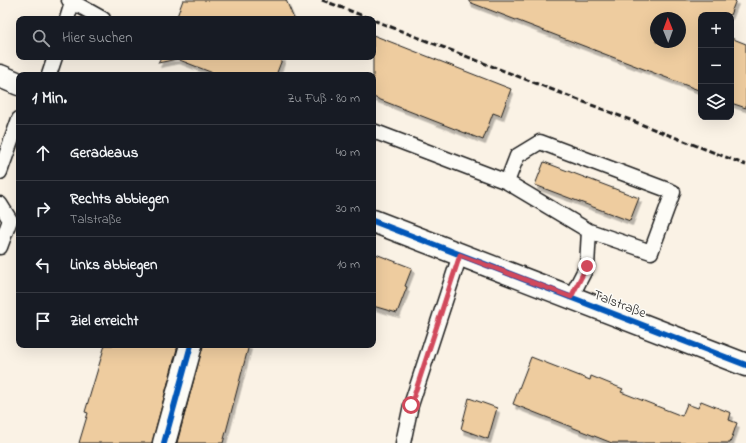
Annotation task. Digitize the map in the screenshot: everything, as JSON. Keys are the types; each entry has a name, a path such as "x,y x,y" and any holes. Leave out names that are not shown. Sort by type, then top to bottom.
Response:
{"main road":[{"path":"0,76 16,83"},
{"name":"Talstraße","path":"376,222 746,364"},
{"path":"164,443 190,348"}],"lane":[{"path":"68,16 70,1 98,16"},
{"path":"50,72 54,60"},
{"path":"0,172 16,127"},
{"path":"376,132 507,182 590,231 651,252 673,192 540,142 517,156 507,182"},
{"path":"0,204 10,220 0,247"},
{"path":"571,297 587,266 590,231"},
{"path":"403,443 411,405 460,255"}],"building":[{"path":"183,0 286,0 293,16 177,16"},
{"path":"469,0 736,0 731,12 698,12 698,90 469,2"},
{"path":"376,36 511,89 501,116 493,113 483,140 376,98 376,72 373,72 373,60 376,60"},
{"path":"734,39 746,44 746,108 734,104"},
{"path":"160,60 172,60 158,63"},
{"path":"180,60 282,60 277,72 210,72"},
{"path":"544,162 639,198 630,221 535,185"},
{"path":"376,254 412,268 405,286 407,287 397,313 376,307"},
{"path":"104,348 177,348 152,443 79,443 88,413 85,412"},
{"path":"202,348 248,348 223,443 177,443"},
{"path":"531,357 590,380 591,376 623,389 621,392 682,416 687,404 698,408 701,401 731,413 729,420 737,423 730,443 612,443 513,404"},
{"path":"469,398 497,408 488,439 461,429"}],"railway":[{"path":"322,0 363,16"},
{"path":"376,21 746,165"}],"cycle path":[{"path":"376,222 746,365"},
{"path":"164,443 190,348"}],"route":[{"path":"411,405 460,255 571,297 587,266"}]}
